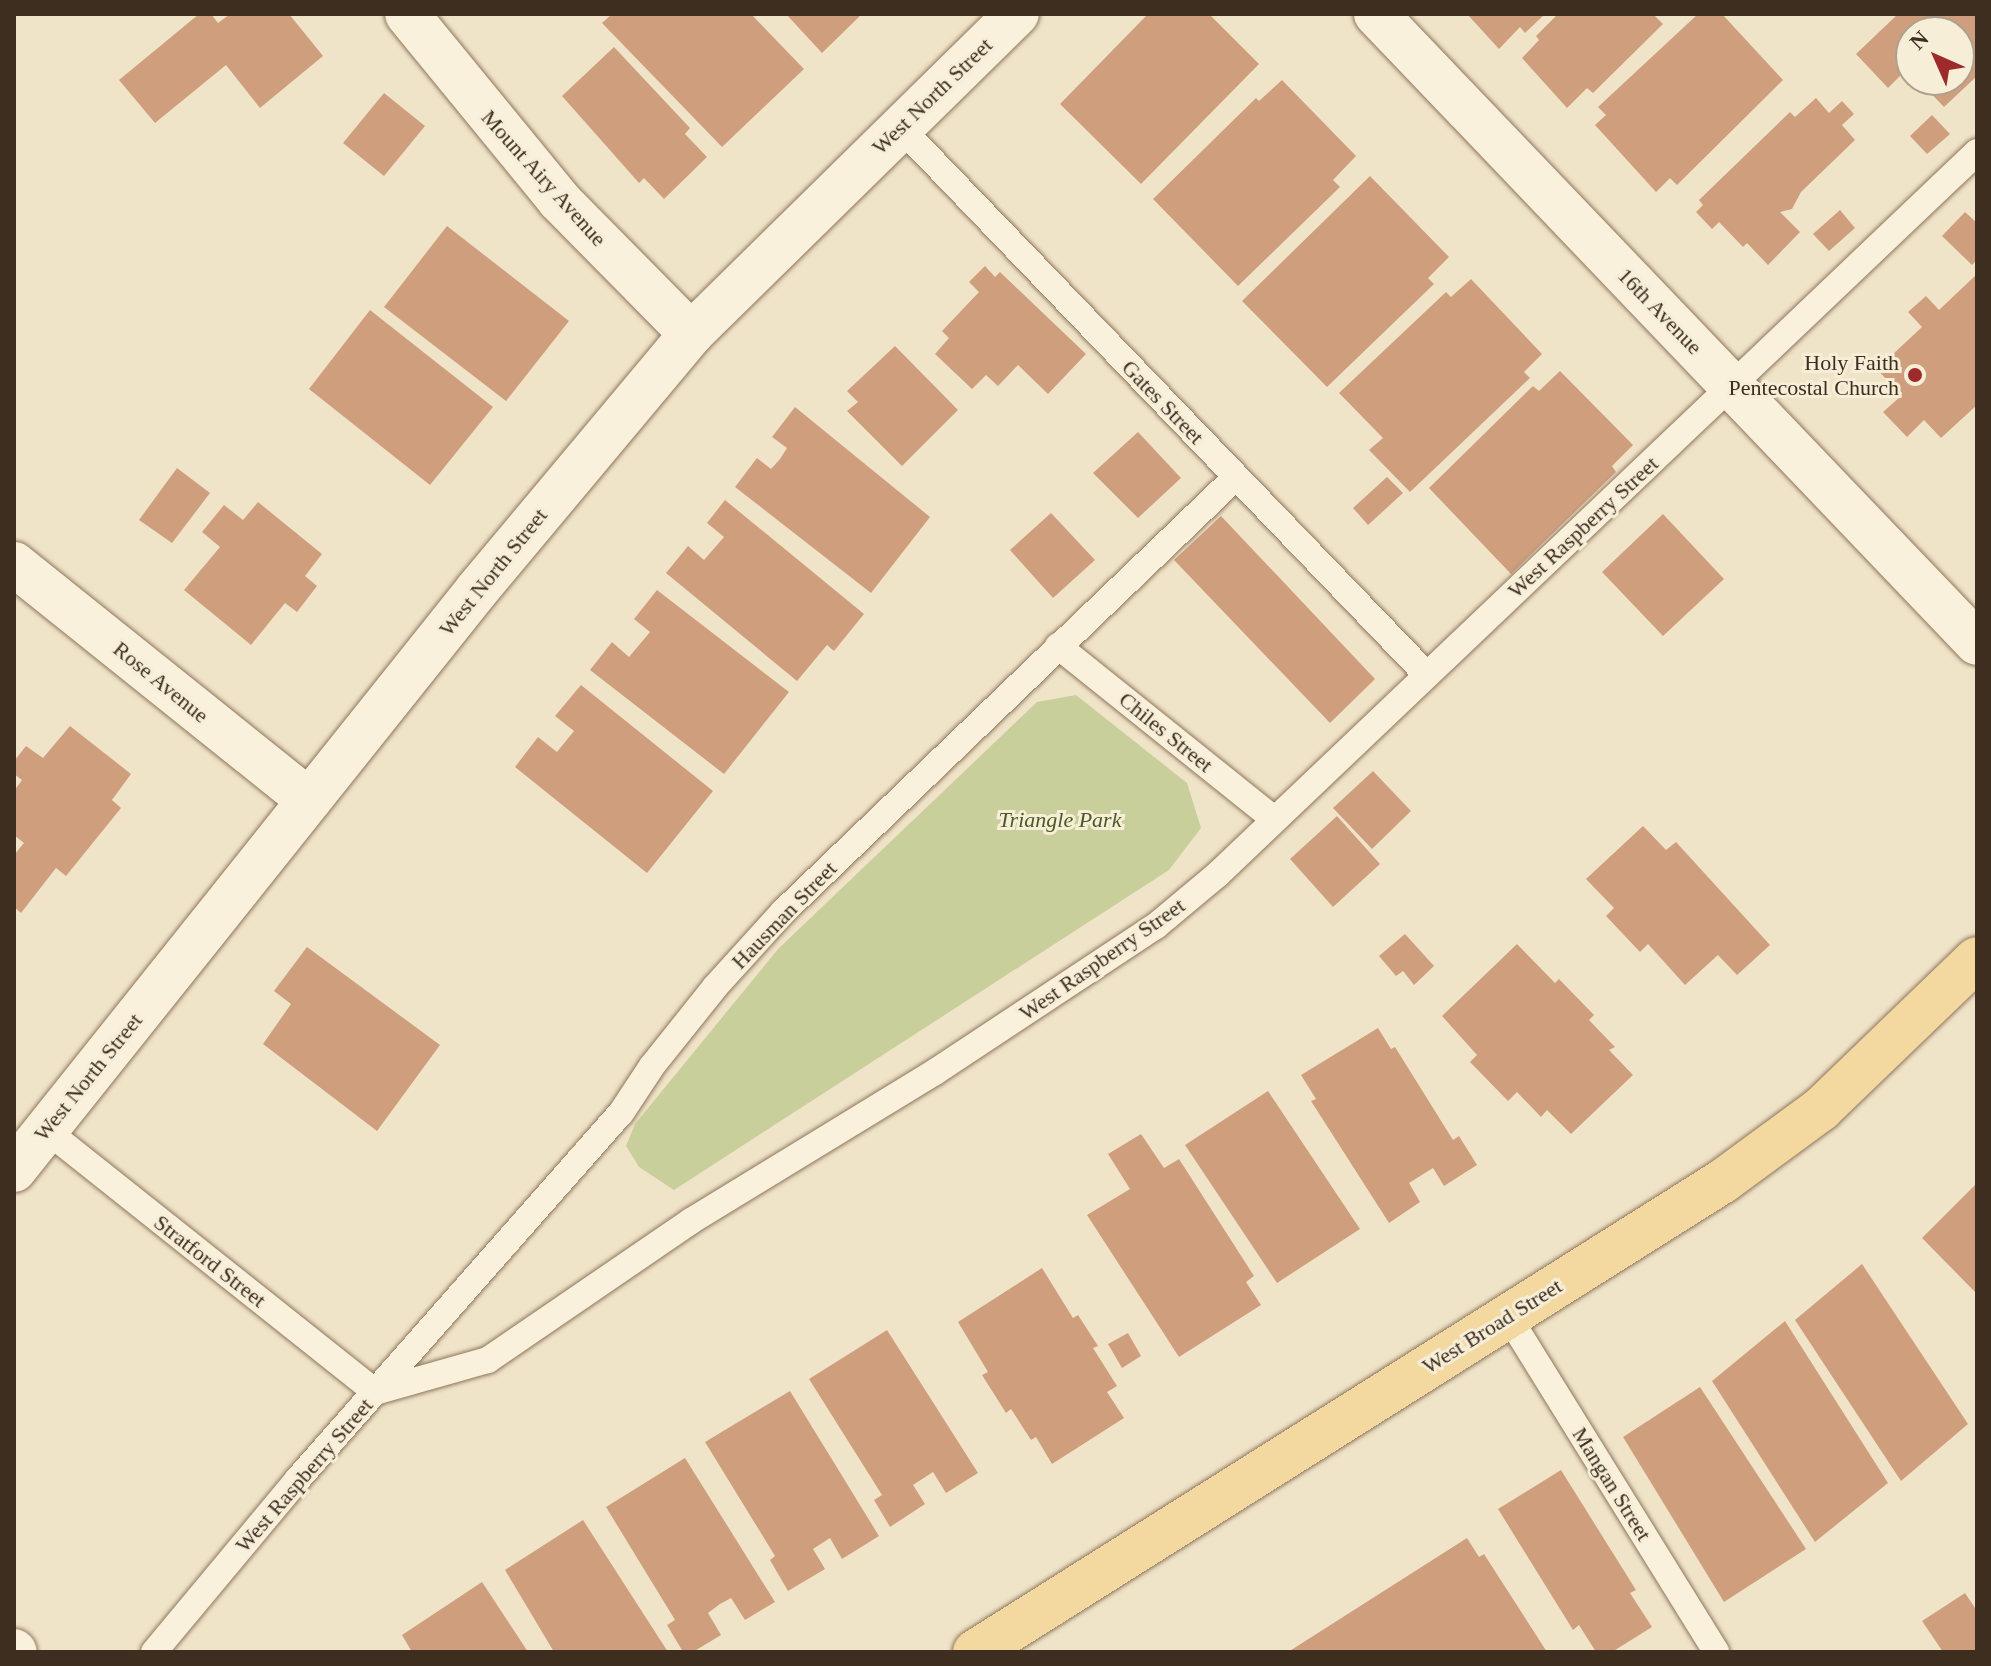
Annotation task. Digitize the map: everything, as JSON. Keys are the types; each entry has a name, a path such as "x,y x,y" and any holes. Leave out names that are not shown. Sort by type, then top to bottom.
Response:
{"main road":[{"name":"West Broad Street","path":"975,1652 1723,1181 1821,1109 1977,959"}],"street":[{"name":"Mount Airy Avenue","path":"407,14 559,200 691,334"},
{"name":"West North Street","path":"14,1170 467,602 691,334 1017,14"},
{"name":"16th Avenue","path":"1376,14 1977,643"},
{"name":"Rose Avenue","path":"14,564 309,800"}],"lane":[{"name":"Gates Street","path":"900,127 1427,675"},
{"name":"West Raspberry Street","path":"154,1652 375,1392 488,1360 691,1221 1079,980 1156,926 1217,875 1977,152"},
{"name":"Hausman Street","path":"375,1392 621,1113 652,1066 715,987 783,912 1236,477"},
{"name":"Chiles Street","path":"1058,646 1274,819"},
{"name":"Stratford Street","path":"46,1130 375,1392"},
{"name":"Mangan Street","path":"1508,1316 1716,1652"}],"green space":[{"name":"Triangle Park","path":"1076,695 1187,783 1201,828 1169,870 674,1190 639,1167 626,1146 635,1124 778,949 1037,702"}],"building":[{"path":"199,14 211,14 218,23 230,14 289,14 323,56 260,108 226,65 155,123 119,80"},
{"path":"612,14 751,14 804,69 722,147 602,23"},
{"path":"786,14 862,14 822,53"},
{"path":"1148,14 1209,14 1259,64 1141,184 1060,104"},
{"path":"1467,14 1545,14 1525,33 1520,27 1499,49"},
{"path":"1558,14 1653,14 1663,24 1593,93 1587,88 1567,108 1522,58 1539,40 1536,36"},
{"path":"1698,14 1722,14 1783,80 1677,185 1670,178 1656,192 1595,125 1606,115 1598,107"},
{"path":"1977,14 1977,76 1975,78 1975,16 1896,16"},
{"path":"1895,17 1895,81 1888,88 1856,54"},
{"path":"614,47 690,128 685,134 707,157 664,199 644,178 639,183 562,96"},
{"path":"1282,80 1356,156 1333,180 1340,187 1238,286 1153,199 1256,98 1259,101"},
{"path":"384,93 425,126 384,176 343,143"},
{"path":"1933,96 1956,96 1944,107"},
{"path":"1816,98 1829,113 1842,101 1854,114 1842,125 1855,140 1801,192 1792,209 1780,212 1800,232 1768,265 1747,243 1743,247 1719,222 1712,229 1696,212 1703,205 1699,200 1790,112 1795,117"},
{"path":"1932,115 1950,134 1927,154 1910,136"},
{"path":"1370,176 1449,257 1428,278 1434,284 1327,387 1242,301"},
{"path":"1840,210 1855,228 1829,251 1813,234"},
{"path":"1965,212 1977,223 1977,260 1972,265 1942,236"},
{"path":"447,226 569,321 506,401 384,307"},
{"path":"985,266 995,277 1000,272 1086,354 1048,394 1018,365 998,386 986,375 972,389 935,354 949,338 942,331 979,292 969,282"},
{"path":"1977,274 1977,405 1941,438 1924,420 1907,437 1883,412 1901,396 1877,369 1922,327 1908,312 1926,296 1939,310"},
{"path":"1471,279 1542,354 1524,372 1530,378 1410,492 1369,450 1383,438 1339,393 1446,292 1451,297"},
{"path":"370,310 493,407 430,485 309,389"},
{"path":"895,346 958,410 902,466 847,411 858,402 847,391"},
{"path":"1560,371 1633,445 1612,466 1616,472 1511,574 1429,488 1533,386 1539,391"},
{"path":"795,407 930,517 871,593 735,487 757,458 771,469 780,459 787,448 772,437"},
{"path":"1138,432 1181,478 1138,518 1093,473"},
{"path":"177,468 210,493 172,543 139,520"},
{"path":"1387,477 1403,493 1368,525 1353,508"},
{"path":"725,500 864,614 834,651 827,645 797,681 666,573 688,546 704,560 724,537 707,523"},
{"path":"258,502 322,554 305,576 317,586 297,612 285,603 251,645 184,590 220,547 202,532 224,505 243,520"},
{"path":"1051,513 1095,560 1053,598 1010,550"},
{"path":"1663,514 1724,579 1663,636 1602,572"},
{"path":"1221,516 1375,679 1330,723 1174,560"},
{"path":"657,590 789,692 724,774 590,670 612,642 629,657 650,632 634,619"},
{"path":"581,685 713,791 647,873 515,767 538,737 557,752 574,731 555,716"},
{"path":"70,726 131,774 112,800 121,808 66,876 56,868 21,913 14,907 14,855 24,843 14,835 14,791 22,780 14,774 14,761 26,746 43,758"},
{"path":"1373,771 1411,811 1372,849 1333,808"},
{"path":"1337,816 1380,864 1333,907 1290,859"},
{"path":"1643,826 1666,850 1676,842 1770,945 1737,975 1718,955 1685,985 1648,944 1640,952 1606,916 1614,908 1586,879"},
{"path":"1405,934 1434,966 1414,985 1403,971 1396,976 1379,956"},
{"path":"1517,944 1555,983 1559,979 1594,1015 1589,1020 1615,1047 1609,1050 1633,1075 1571,1134 1547,1110 1541,1117 1517,1092 1508,1101 1470,1062 1477,1055 1442,1016"},
{"path":"307,947 440,1045 377,1131 263,1044 291,1004 274,991"},
{"path":"1378,1028 1391,1049 1395,1047 1453,1140 1459,1136 1477,1165 1444,1186 1433,1168 1409,1183 1420,1202 1389,1223 1311,1101 1316,1099 1301,1075"},
{"path":"1268,1091 1360,1229 1277,1283 1185,1145"},
{"path":"1141,1134 1164,1168 1179,1159 1254,1276 1246,1282 1261,1305 1179,1357 1087,1215 1130,1189 1108,1154"},
{"path":"1977,1183 1977,1294 1922,1238"},
{"path":"1862,1264 1968,1424 1901,1481 1795,1320"},
{"path":"1042,1268 1073,1318 1078,1315 1098,1346 1093,1348 1117,1386 1107,1392 1124,1418 1052,1464 1036,1437 1031,1440 1011,1409 1006,1413 982,1375 988,1372 958,1322"},
{"path":"1785,1321 1888,1483 1815,1542 1712,1381"},
{"path":"887,1330 978,1473 946,1493 933,1472 913,1485 925,1504 890,1527 874,1500 882,1495 809,1379"},
{"path":"1128,1333 1141,1356 1122,1368 1108,1344"},
{"path":"1700,1387 1806,1549 1724,1602 1623,1437"},
{"path":"790,1391 879,1536 842,1559 830,1538 813,1549 825,1569 788,1591 770,1560 775,1556 705,1442"},
{"path":"685,1458 775,1602 745,1620 731,1598 720,1604 708,1613 721,1635 693,1652 683,1652 667,1625 675,1620 606,1507"},
{"path":"1561,1470 1636,1590 1630,1593 1652,1627 1612,1652 1596,1652 1579,1625 1573,1630 1498,1509"},
{"path":"583,1520 668,1652 554,1652 505,1570"},
{"path":"1467,1538 1479,1557 1484,1554 1547,1652 1288,1652"},
{"path":"482,1582 528,1652 412,1652 402,1635"},
{"path":"1965,1593 1977,1611 1977,1652 1943,1652 1922,1621"}],"place":[{"name":"Holy Faith Pentecostal Church","path":"1915,375"}]}
